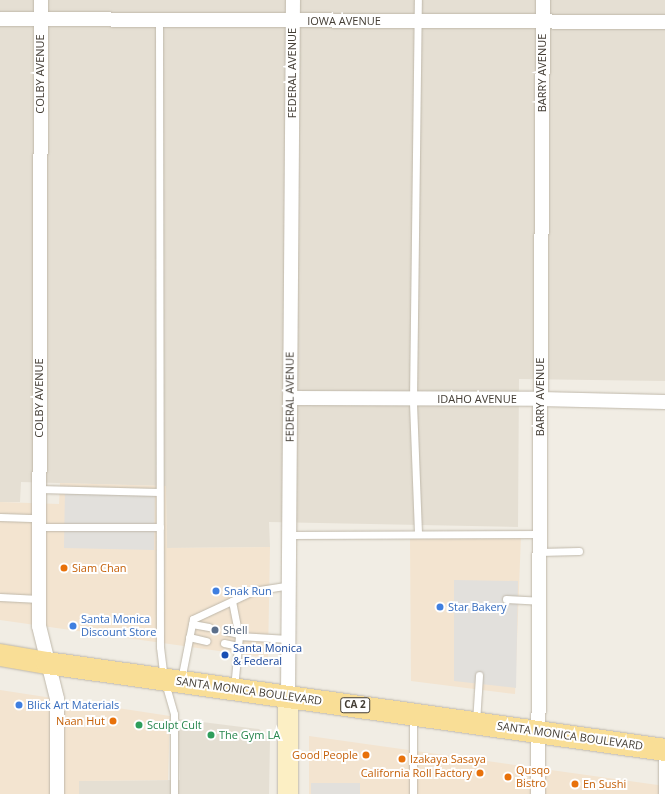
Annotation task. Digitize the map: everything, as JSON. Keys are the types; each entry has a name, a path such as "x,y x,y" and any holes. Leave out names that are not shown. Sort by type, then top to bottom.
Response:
{"main road":[{"name":"SANTA MONICA BOULEVARD","path":"0,655 47,663 413,713 663,750"}],"street":[{"name":"COLBY AVENUE","path":"41,0 38,490 39,626 57,699 57,794"},
{"name":"FEDERAL AVENUE","path":"288,794 288,585 293,0"},
{"name":"BARRY AVENUE","path":"538,794 543,0"},
{"name":"IOWA AVENUE","path":"0,20 665,22"},
{"name":"IDAHO AVENUE","path":"290,398 413,400 540,399 665,402"}],"lane":[{"path":"418,0 413,400 418,534"},
{"path":"159,20 160,647 172,680 174,714 174,794"},
{"path":"38,490 159,492"},
{"path":"0,517 38,522 160,527"},
{"path":"289,535 540,534"},
{"path":"539,552 579,551"},
{"path":"172,680 189,637 193,619 253,591 288,585"},
{"path":"0,597 39,599"},
{"path":"506,599 539,601"},
{"path":"232,601 238,635 234,689"},
{"path":"192,624 209,627"},
{"path":"226,630 238,635 288,639"},
{"path":"189,637 207,640"},
{"path":"224,643 238,646"},
{"path":"476,722 479,675"},
{"path":"413,713 413,794"},
{"path":"662,794 663,750"}],"shaded area":[{"path":"0,0 665,0 665,381 519,379 518,527 269,522 270,547 167,548 166,486 21,482 20,502 0,502"},
{"path":"60,483 166,486 167,548 270,547 268,658 0,620 0,502 59,504"},
{"path":"65,489 155,490 154,550 64,548"},
{"path":"521,535 515,694 411,681 410,536"},
{"path":"454,580 518,581 516,688 454,681"},
{"path":"0,690 170,716 168,780 79,781 79,794 0,794"},
{"path":"178,719 259,729 270,739 269,794 79,794 78,781 180,780"},
{"path":"309,736 665,786 665,794 309,794"},
{"path":"311,783 360,783 360,794 311,794"}],"place":[{"name":"Siam Chan","path":"64,568"},
{"name":"Snak Run","path":"216,591"},
{"name":"Star Bakery","path":"440,607"},
{"name":"Santa Monica Discount Store","path":"73,626"},
{"name":"Shell","path":"215,630"},
{"name":"Santa Monica & Federal","path":"225,655"},
{"name":"Blick Art Materials","path":"19,705"},
{"name":"Naan Hut","path":"113,721"},
{"name":"Sculpt Cult","path":"139,725"},
{"name":"The Gym LA","path":"211,735"},
{"name":"Good People","path":"366,755"},
{"name":"Izakaya Sasaya","path":"402,759"},
{"name":"California Roll Factory","path":"480,773"},
{"name":"Qusqo Bistro","path":"508,777"},
{"name":"En Sushi","path":"575,784"}]}
